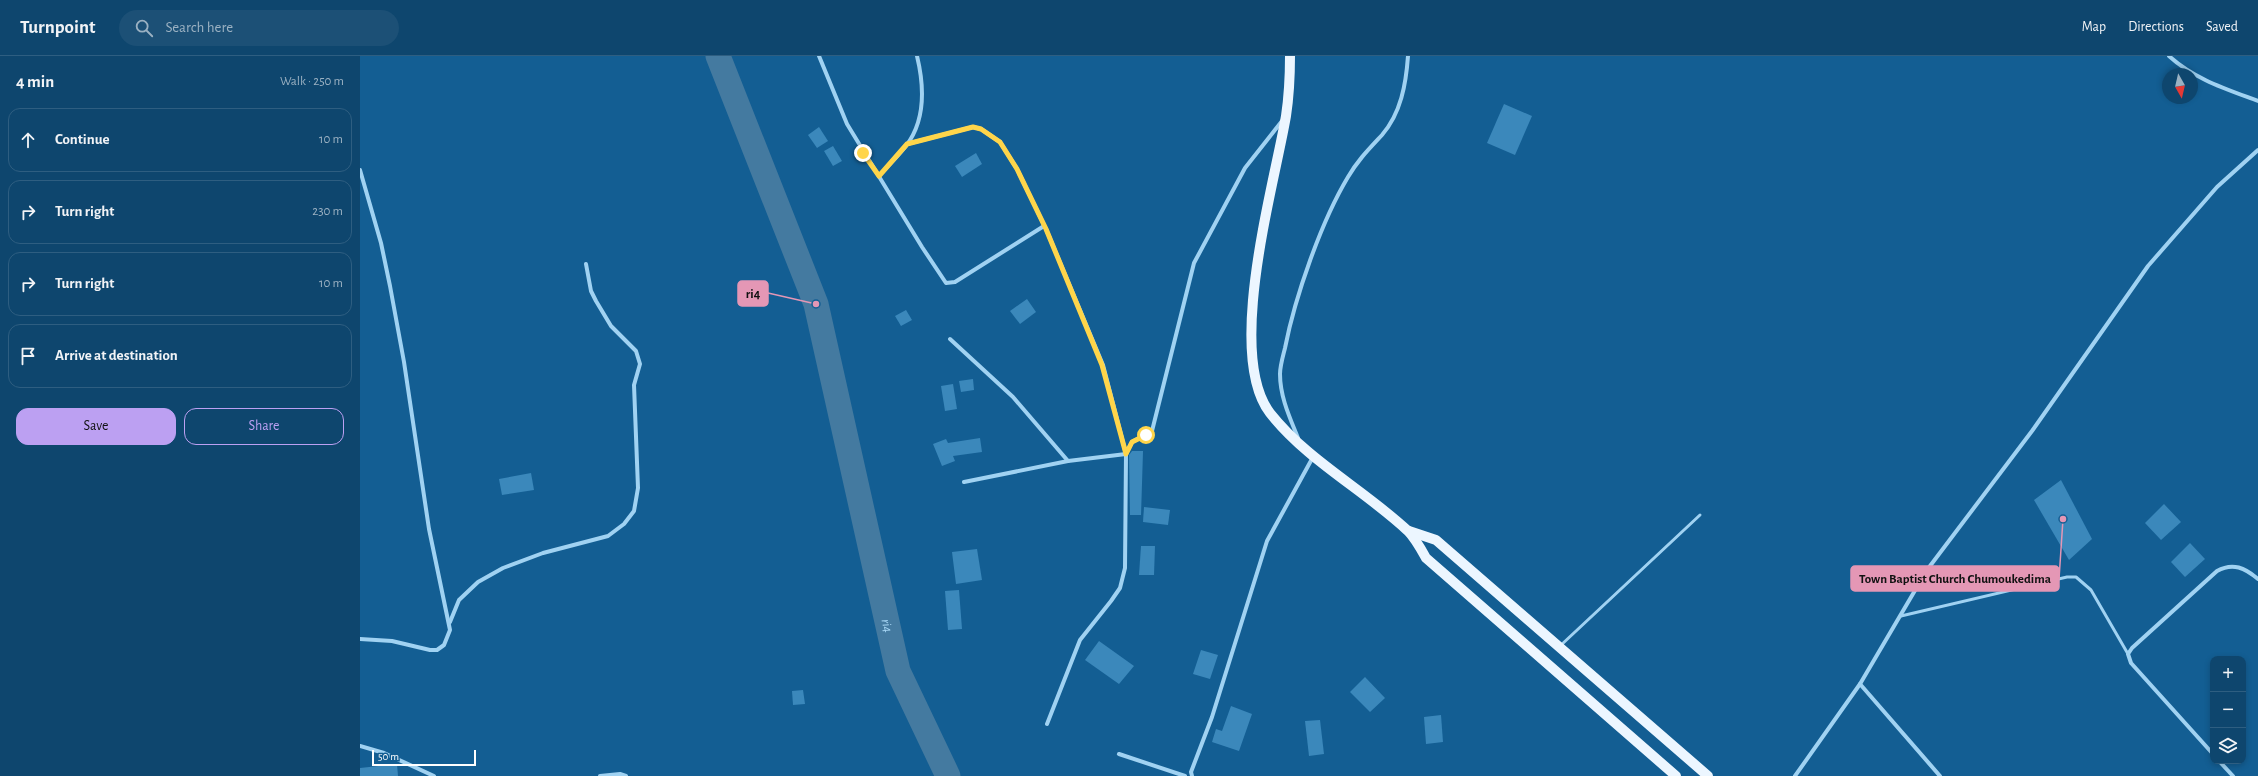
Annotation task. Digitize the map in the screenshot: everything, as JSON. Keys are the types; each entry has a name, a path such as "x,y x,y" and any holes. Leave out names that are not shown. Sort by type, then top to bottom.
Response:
{"main road":[{"path":"1290,56 1290,84 1286,116 1260,250 1252,319 1254,372 1260,395 1269,411 1313,457 1409,531 1436,540 1708,776"},
{"path":"1409,531 1426,558 1676,776"}],"street":[{"path":"819,56 847,124 922,247 946,283 955,282 1044,226"},
{"path":"879,176 907,144 914,132 923,92 917,56"},
{"path":"1300,444 1280,386 1280,372 1290,319 1333,206 1347,178 1364,152 1382,134 1399,107 1407,81 1408,56"},
{"path":"2169,56 2185,70 2206,81 2258,101"},
{"path":"1126,454 1132,442 1152,431 1194,263 1245,168 1286,116"},
{"path":"907,144 973,127 992,135 1000,142 1008,153 1044,226 1102,365 1126,454 1125,568 1120,588 1080,640 1047,724"},
{"path":"1794,776 1860,684 1927,570 2032,430 2148,266 2217,188 2258,150"},
{"path":"360,170 386,264 404,362 429,529 450,622 449,636 444,646 437,650 430,650 392,641 360,639"},
{"path":"450,622 460,600 478,582 503,568 543,553 608,536 620,528 634,511 638,488 634,385 640,364 636,351 611,326 596,301 591,291 586,264"},
{"path":"950,339 1013,397 1068,461"},
{"path":"964,482 1068,461 1126,454"},
{"path":"1192,776 1191,772 1212,717 1267,541 1313,457"},
{"path":"2210,751 2131,664 2128,654 2132,648 2222,568 2226,566 2236,566 2248,570 2258,579"},
{"path":"1860,684 1940,776"},
{"path":"360,746 384,753 434,776"},
{"path":"1119,754 1185,776"},
{"path":"2222,764 2233,776"},
{"path":"600,776 620,774 626,776"}],"lane":[{"path":"1558,647 1700,515"},
{"path":"1900,616 2052,580 2076,577 2091,590 2128,654"}],"building":[{"path":"1504,104 1532,116 1515,155 1487,143"},
{"path":"819,127 828,141 817,148 808,135"},
{"path":"833,146 842,161 833,166 824,151"},
{"path":"976,153 982,164 962,177 955,166"},
{"path":"1027,299 1036,312 1020,324 1010,311"},
{"path":"906,310 912,320 901,326 895,316"},
{"path":"973,379 974,390 961,392 959,381"},
{"path":"953,384 957,409 945,411 941,386"},
{"path":"980,438 982,452 953,456 955,461 942,466 933,444 946,439 948,443"},
{"path":"1132,451 1143,451 1141,515 1130,515 1129,455"},
{"path":"531,473 534,490 502,495 499,479"},
{"path":"2061,480 2092,539 2069,560 2034,500"},
{"path":"2164,504 2181,522 2161,540 2145,523"},
{"path":"1144,507 1170,510 1168,525 1143,522"},
{"path":"2190,543 2205,559 2185,577 2171,562"},
{"path":"1141,546 1155,546 1154,575 1139,575"},
{"path":"977,549 982,580 956,584 952,552"},
{"path":"959,590 962,629 948,630 945,591"},
{"path":"1099,641 1134,666 1119,684 1085,660"},
{"path":"1201,650 1218,655 1210,679 1193,674"},
{"path":"1365,677 1385,698 1370,712 1350,692"},
{"path":"803,690 805,704 793,705 792,691"},
{"path":"1231,706 1252,714 1239,751 1212,742 1216,729 1222,731"},
{"path":"1441,715 1443,742 1426,744 1424,717"},
{"path":"1320,720 1324,754 1309,756 1305,721"},
{"path":"397,764 398,776 360,776 360,768"}],"waterway":[{"name":"ri4","path":"718,56 816,304 898,671 948,776"}],"place":[{"name":"ri4","path":"816,304"},
{"name":"Town Baptist Church Chumoukedima","path":"2063,519"}],"route":[{"path":"863,153 879,176 907,144 973,127 981,129 992,135 1000,142 1017,169 1046,229 1076,306 1102,365 1108,382 1126,454 1132,442 1146,435"}]}
